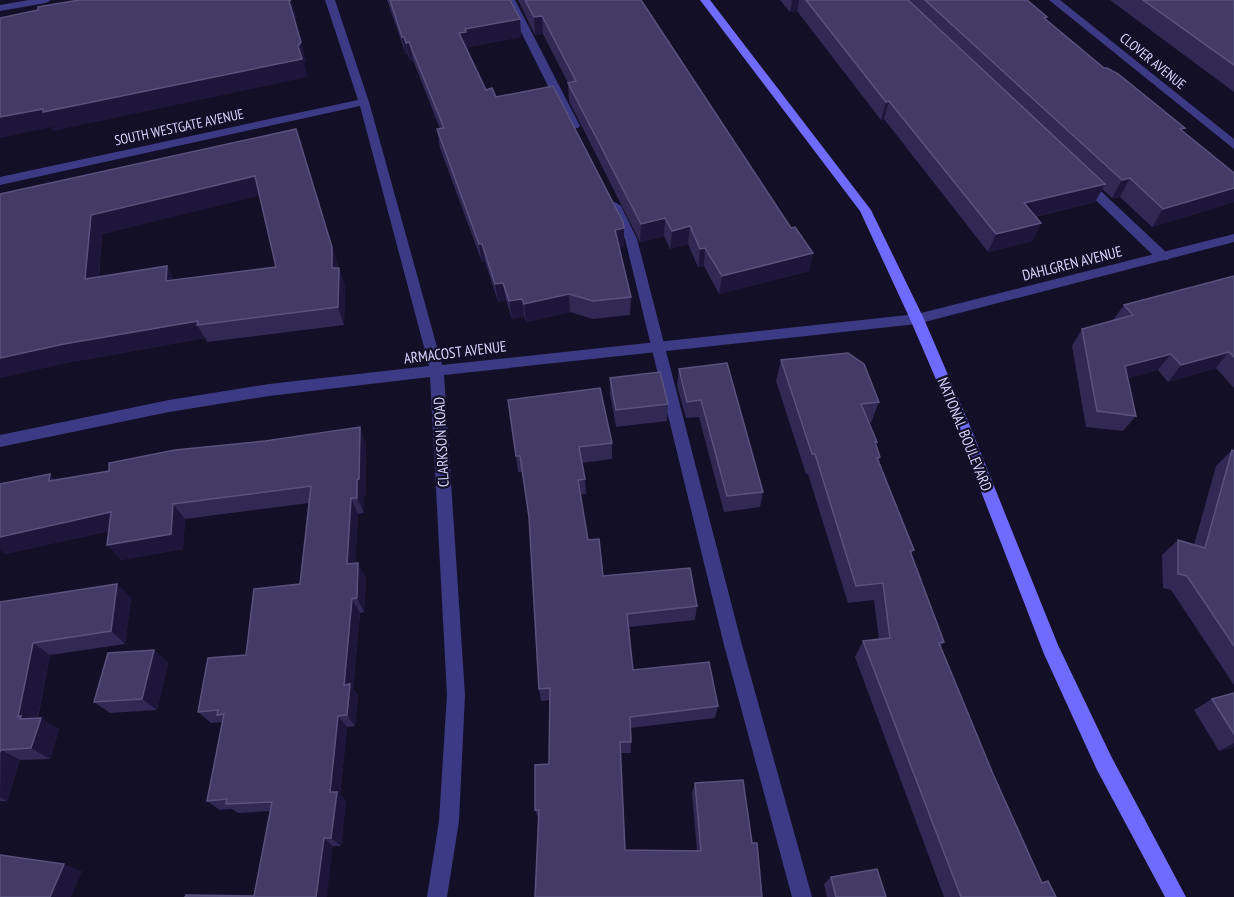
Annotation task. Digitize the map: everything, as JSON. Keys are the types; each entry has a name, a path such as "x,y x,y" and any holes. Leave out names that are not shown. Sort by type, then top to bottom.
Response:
{"main road":[{"name":"NATIONAL BOULEVARD","path":"705,0 865,210 917,319 960,419 1050,648 1104,763 1176,897"}],"street":[{"path":"0,8 46,0"},
{"name":"CLARKSON ROAD","path":"330,0 364,102 436,370 456,696 449,821 438,897"},
{"path":"510,0 579,135"},
{"name":"CLOVER AVENUE","path":"1054,0 1234,145"},
{"name":"SOUTH WESTGATE AVENUE","path":"0,181 364,102"},
{"path":"1071,170 1163,257"},
{"path":"610,198 631,239 733,645 802,897"},
{"name":"DAHLGREN AVENUE","path":"917,319 1234,238"},
{"name":"ARMACOST AVENUE","path":"0,441 169,406 269,390 659,345 917,319"}],"building":[{"path":"79,0 291,0 289,1 301,42 298,46 302,59 43,112 43,109 0,117 0,18 38,10 38,7"},
{"path":"390,0 510,0 520,19 465,29 466,32 459,33 486,90 492,88 496,97 553,86 623,222 624,228 615,230 631,297 593,301 569,294 524,304 522,299 509,301 503,283 495,284 482,244 479,244 437,129 444,128 409,42 406,43 402,37"},
{"path":"525,0 641,0 791,228 795,227 813,253 722,276 705,248 700,249 690,226 672,231 665,218 641,224 568,83 576,81 542,16 534,17"},
{"path":"806,0 908,0 1105,184 1024,203 1041,223 996,234 889,101 886,102"},
{"path":"925,0 1027,0 1047,17 1044,18 1104,68 1118,74 1185,128 1180,129 1234,173 1234,188 1163,209 1130,178 1122,180"},
{"path":"1143,0 1234,0 1234,65"},
{"path":"296,129 332,247 332,268 339,268 338,307 197,325 198,321 64,344 0,358 0,194","holes":["255,176 276,267 166,281 167,266 85,279 91,215"]},
{"path":"1234,276 1234,357 1229,352 1181,365 1171,354 1125,366 1136,416 1097,411 1082,329 1133,315 1124,305"},
{"path":"848,353 864,364 879,402 861,404 877,442 875,442 880,457 877,458 914,550 910,551 944,642 939,643 993,774 1042,883 1048,881 1056,897 961,897 863,641 890,638 883,583 856,586 815,454 812,454 781,360"},
{"path":"727,363 763,492 727,496 701,400 687,402 679,369"},
{"path":"660,372 668,404 616,410 610,378"},
{"path":"600,388 612,443 579,447 585,479 578,480 588,540 599,539 603,576 690,568 697,606 627,614 633,670 709,662 718,706 630,717 631,742 620,742 625,850 701,851 695,783 743,780 752,843 757,843 762,897 535,897 539,810 535,810 535,765 549,764 550,688 539,689 529,517 520,456 516,456 508,400"},
{"path":"360,427 359,479 357,480 357,498 351,498 347,564 358,563 357,598 352,599 344,685 350,684 347,715 338,716 330,792 337,792 331,838 324,838 316,897 185,897 186,895 254,896 272,802 226,804 227,799 207,801 224,714 217,715 218,710 198,712 208,658 246,655 254,589 300,584 311,486 173,504 171,534 107,545 111,512 0,537 0,484 50,474 49,481 109,471 109,463 175,450 265,441"},
{"path":"1232,450 1234,451 1234,646 1187,576 1178,574 1178,540 1205,548"},
{"path":"117,584 111,631 33,643 18,717 21,716 20,719 41,718 31,748 1,750 0,752 0,602"},
{"path":"154,650 142,699 94,702 108,653"},
{"path":"1234,693 1234,734 1212,699"},
{"path":"0,855 64,864 50,897 0,897"},
{"path":"877,869 886,897 836,897 831,877"}]}
